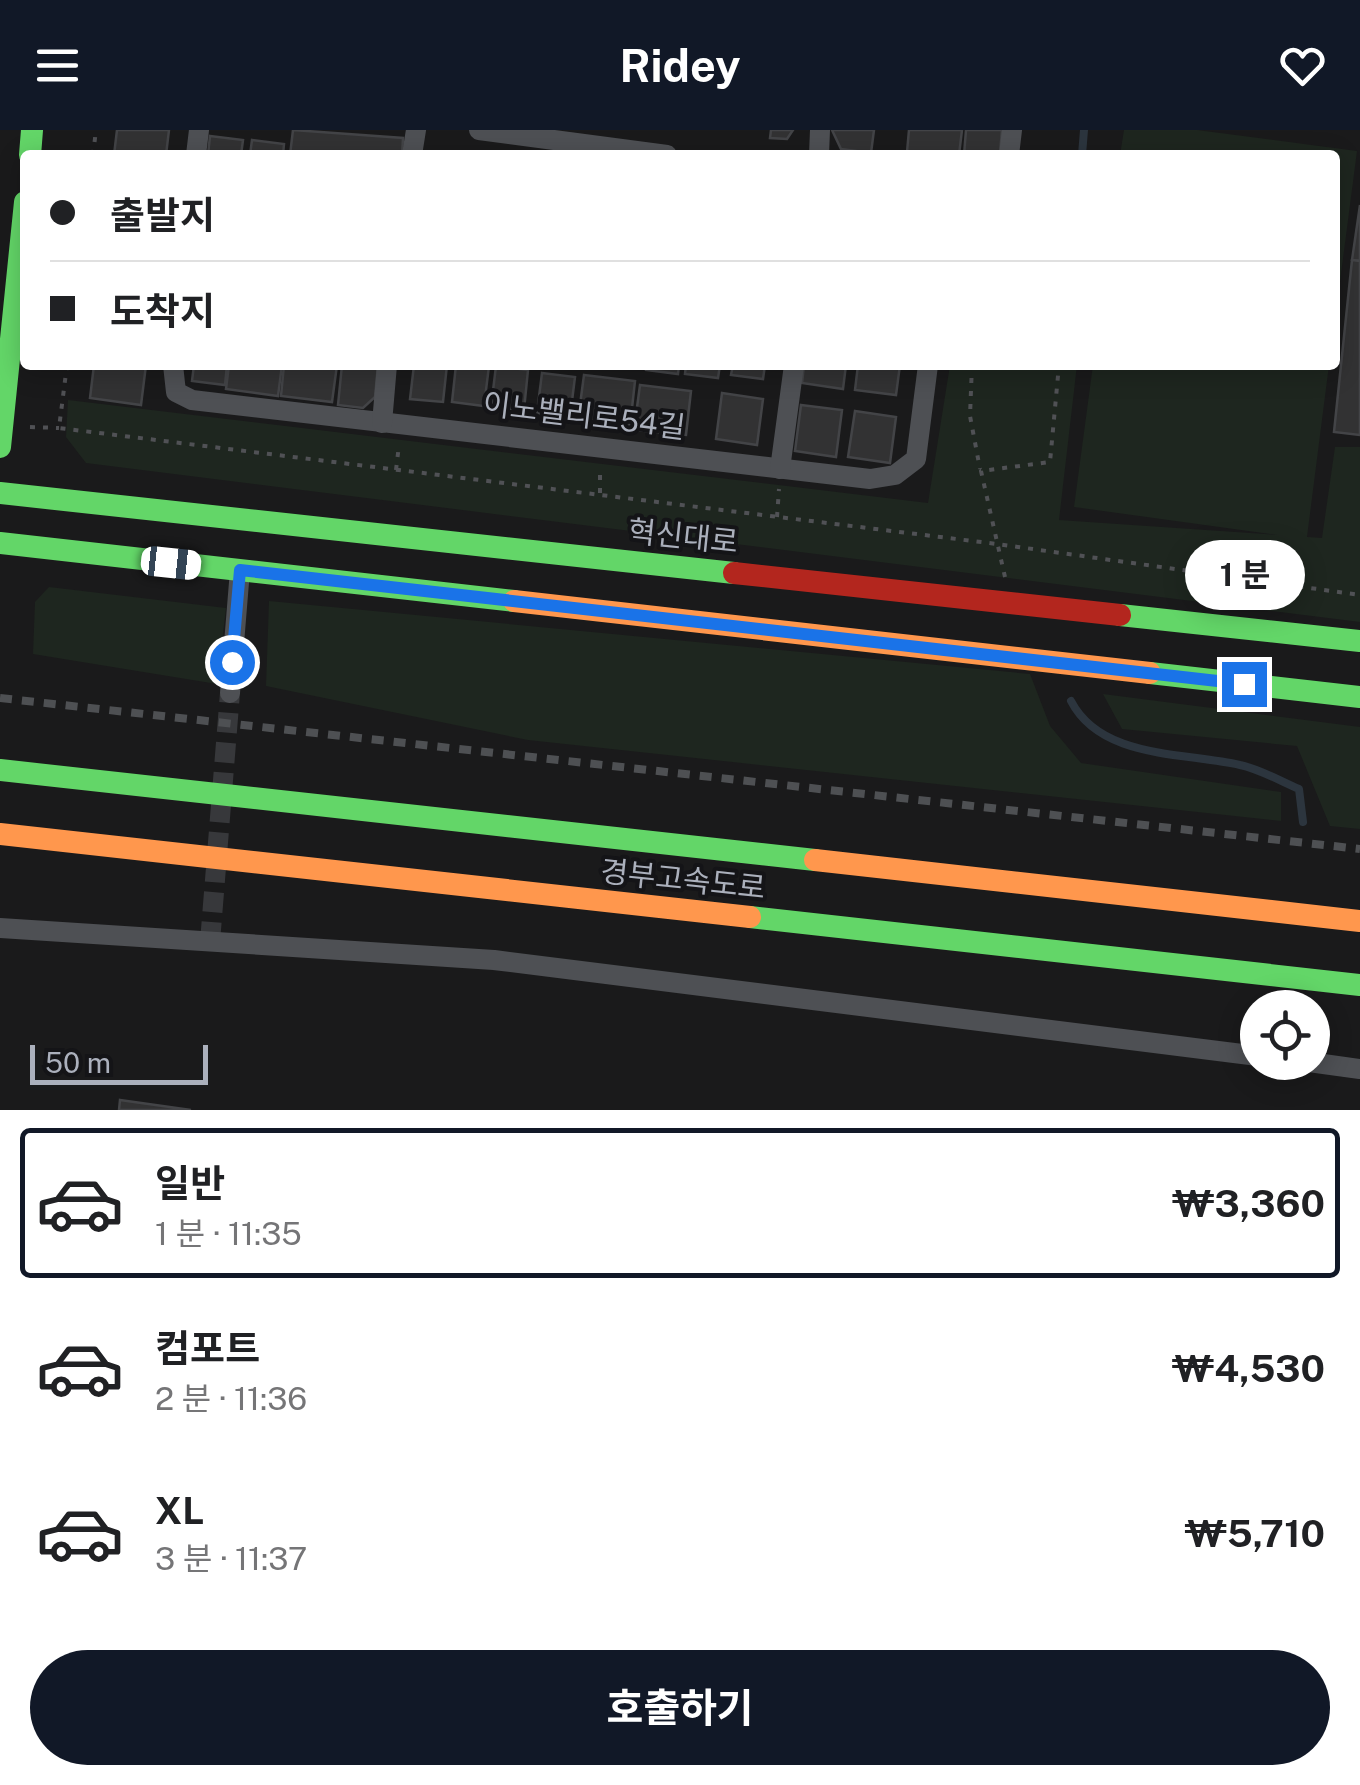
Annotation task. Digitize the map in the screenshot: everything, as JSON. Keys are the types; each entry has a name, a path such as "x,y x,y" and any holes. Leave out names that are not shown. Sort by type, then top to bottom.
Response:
{"main road":[{"path":"0,447 20,251"},
{"name":"혁신대로","path":"0,493 1360,641"},
{"path":"0,543 1360,697"},
{"name":"경부고속도로","path":"0,770 1360,921"},
{"name":"경부고속도로","path":"0,834 1360,985"}],"street":[{"path":"479,130 629,150"},
{"name":"이노밸리로54길","path":"174,370 176,392 192,400 870,479 896,475 916,459 927,370"},
{"path":"382,423 387,370"},
{"path":"780,469 793,370"},
{"path":"230,693 240,570"},
{"path":"0,928 494,960 1240,1054"},
{"path":"1330,1065 1360,1069"}],"path":[{"path":"66,370 59,428 997,544 1360,596"},
{"path":"972,370 970,416 1009,603"},
{"path":"981,471 1050,462 1059,370"},
{"path":"777,517 780,469"}],"shaded area":[{"path":"1124,130 1197,130 1357,151 1340,282 1340,150 1121,150"},
{"path":"949,370 1076,370 1059,520 1278,535 1074,507 1092,370 1328,370 1307,537 1322,538 1335,447 1360,447 1360,622 86,463 66,437 68,400 928,503"},
{"path":"49,587 226,608 217,684 33,654 35,602"},
{"path":"269,601 1030,674 1050,726 1081,763 1281,792 1281,821 528,740 266,686"},
{"path":"1103,694 1360,727 1360,829 1330,826 1297,746 1122,729"}],"building":[{"path":"117,130 169,130 167,150 115,150"},
{"path":"293,130 403,138 402,150 291,150"},
{"path":"771,130 793,130 787,139 770,138"},
{"path":"832,130 874,130 871,150 841,149"},
{"path":"909,130 962,130 960,150 907,150"},
{"path":"966,130 1002,130 1000,150 964,150"},
{"path":"210,136 243,140 242,150 209,150"},
{"path":"252,140 284,144 283,150 251,150"},
{"path":"1360,205 1360,261 1352,260"},
{"path":"1352,260 1360,261 1360,435 1334,432"},
{"path":"93,370 145,370 141,405 90,398"},
{"path":"193,370 226,370 225,385 192,381"},
{"path":"228,370 281,370 278,396 226,389"},
{"path":"284,370 336,370 332,402 281,396"},
{"path":"342,370 378,370 375,397 363,408 338,405"},
{"path":"413,370 446,370 443,402 410,399"},
{"path":"455,370 488,370 484,406 452,402"},
{"path":"496,370 528,370 524,410 491,407"},
{"path":"646,370 678,370 678,374"},
{"path":"685,370 719,370 718,378 685,374"},
{"path":"732,370 764,370 763,379 731,375"},
{"path":"803,370 845,370 843,389 802,383"},
{"path":"857,370 899,370 896,395 855,390"},
{"path":"542,373 575,377 570,417 537,413"},
{"path":"584,375 635,381 630,426 578,420"},
{"path":"640,385 691,391 686,435 634,430"},
{"path":"722,393 763,399 757,445 716,439"},
{"path":"801,405 842,410 836,457 795,451"},
{"path":"855,411 896,417 890,463 848,457"},
{"path":"120,1100 191,1110 119,1110"}],"waterway":[{"path":"1082,150 1084,130"},
{"path":"1071,701 1102,734 1123,743 1247,767 1299,789 1303,822"}],"tunnel":[{"path":"210,942 230,693"}],"railway":[{"path":"0,698 1360,849"}],"traffic: fast":[{"path":"30,150 32,130"},
{"path":"0,447 20,251"},
{"path":"0,493 734,573"},
{"path":"0,543 514,601"},
{"path":"1120,615 1360,641"},
{"path":"1150,673 1360,697"},
{"path":"0,770 815,860"},
{"path":"750,917 1360,985"}],"traffic: slow":[{"path":"514,601 1150,673"},
{"path":"0,834 750,917"},
{"path":"815,860 1360,921"}],"traffic: jam":[{"path":"734,573 1120,615"}],"route":[{"path":"232,662 240,570 1244,684"}]}
